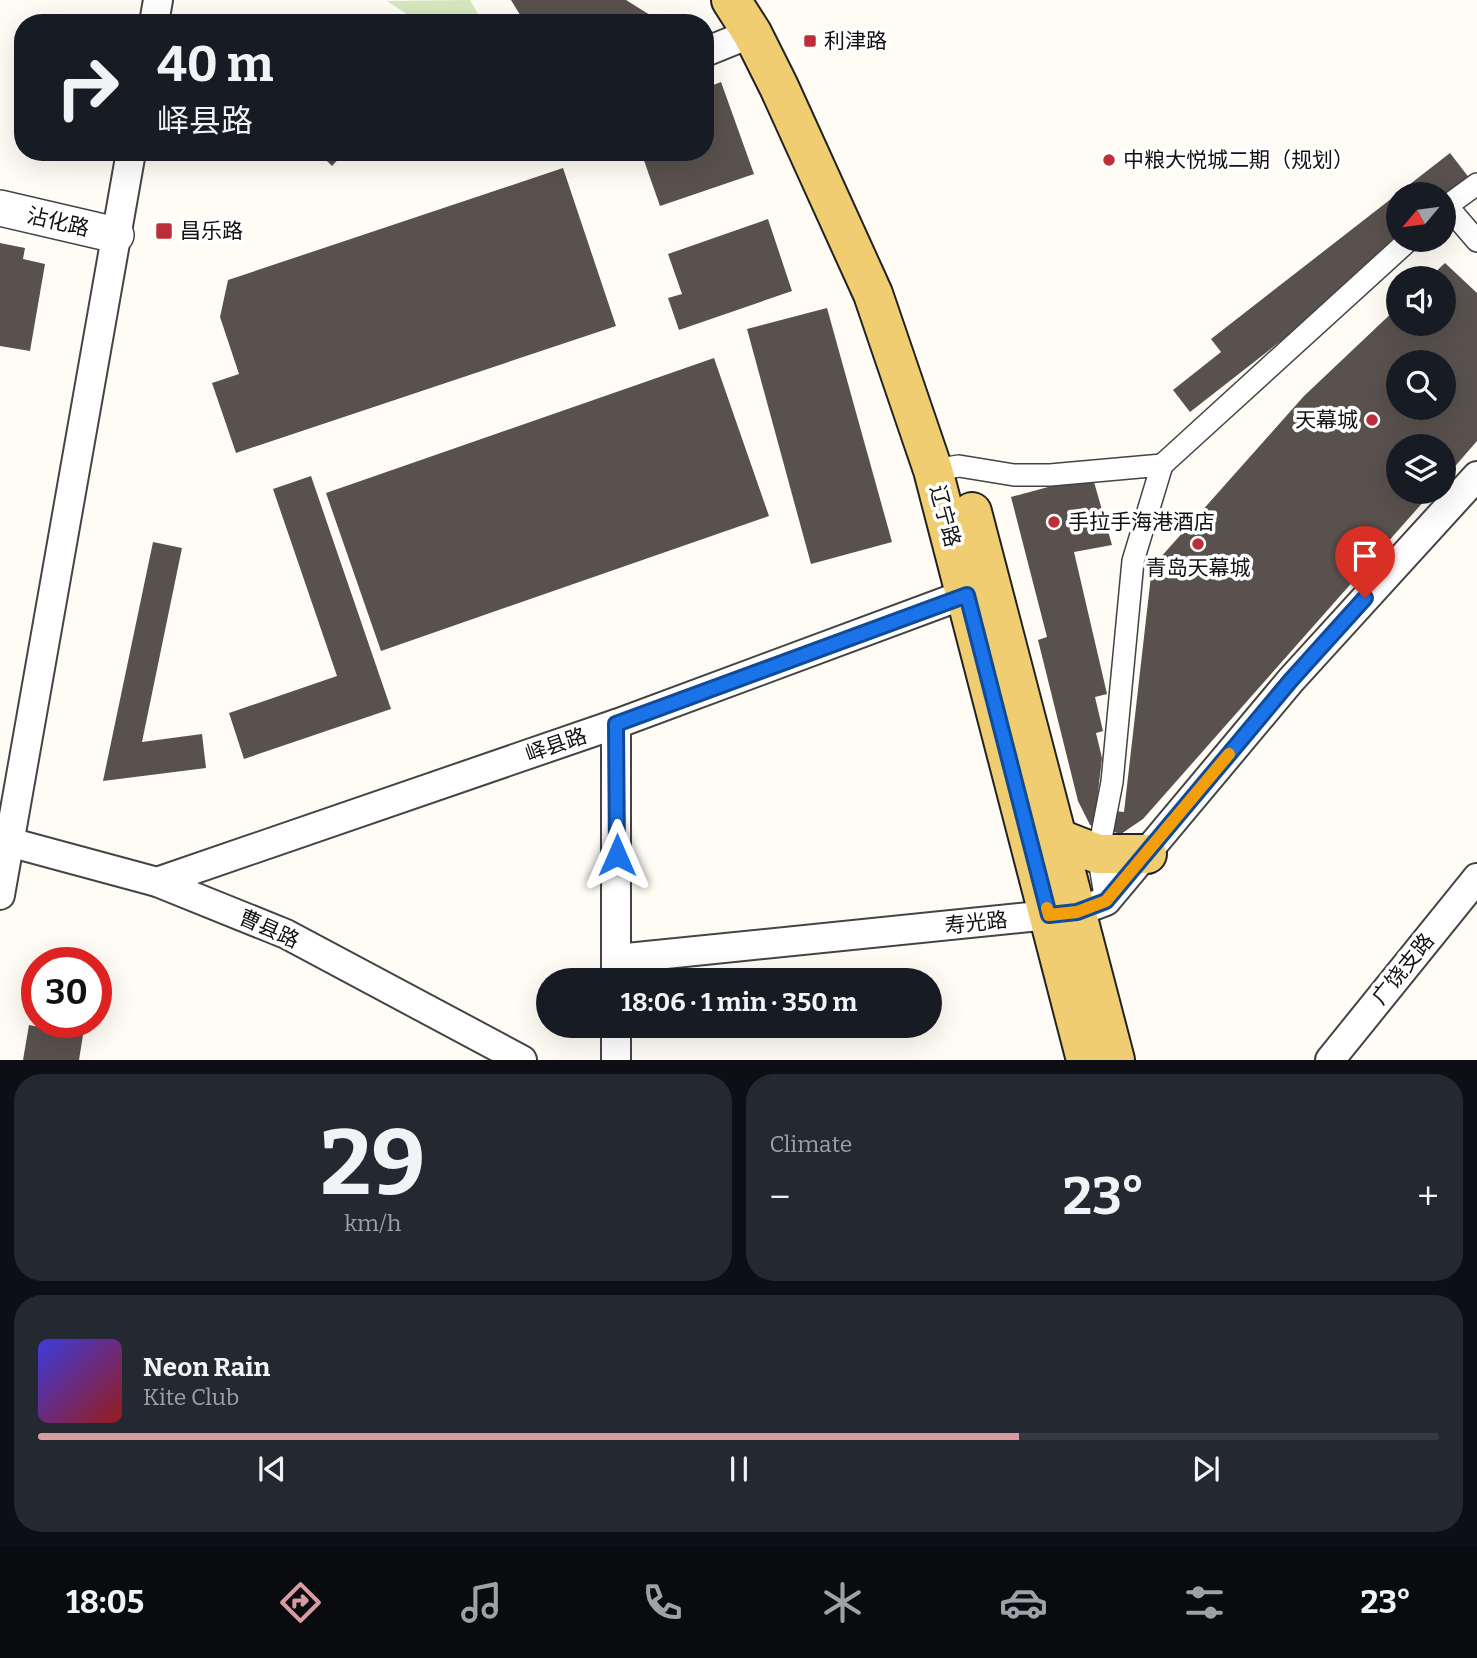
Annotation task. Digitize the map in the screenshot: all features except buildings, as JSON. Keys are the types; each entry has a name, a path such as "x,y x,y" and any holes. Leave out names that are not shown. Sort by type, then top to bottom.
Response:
{"main road":[{"name":"辽宁路","path":"731,0 757,17 946,468 979,590 1077,909 1086,1059"},
{"name":"辽宁路","path":"979,590 1057,838 1115,1059"},
{"path":"1057,838 1098,854 1146,854"}],"street":[{"path":"714,46 757,17"},
{"path":"0,895 4,840 129,161"},
{"path":"1456,199 1477,184"},
{"name":"沾化路","path":"0,208 116,236"},
{"path":"1456,219 1477,241"},
{"path":"1077,909 1098,854 1112,782 1133,561 1162,465 1396,252"},
{"path":"946,468 1014,475 1162,465"},
{"path":"1077,909 1146,854 1291,680 1477,476"},
{"name":"峄县路","path":"157,882 616,724 979,590"},
{"path":"616,724 617,968"},
{"name":"曹县路","path":"4,840 157,882 286,934 522,1059"},
{"name":"广饶支路","path":"1330,1059 1477,878"},
{"name":"寿光路","path":"632,968 1077,909"},
{"path":"616,1038 616,1059"}],"green space":[{"path":"470,0 478,14 406,14 387,1"}],"slow traffic":[{"path":"1047,908 1049,915 1077,912 1106,901 1229,754"}],"place":[{"name":"利津路","path":"810,41"},
{"name":"中粮大悦城二期（规划）","path":"1109,160"},
{"name":"昌乐路","path":"164,231"},
{"name":"天幕城","path":"1372,420"},
{"name":"手拉手海港酒店","path":"1054,522"},
{"name":"青岛天幕城","path":"1198,544"}],"route":[{"path":"617,855 616,724 967,595 1049,915 1077,912 1106,901 1119,887 1291,680 1365,598"}]}
